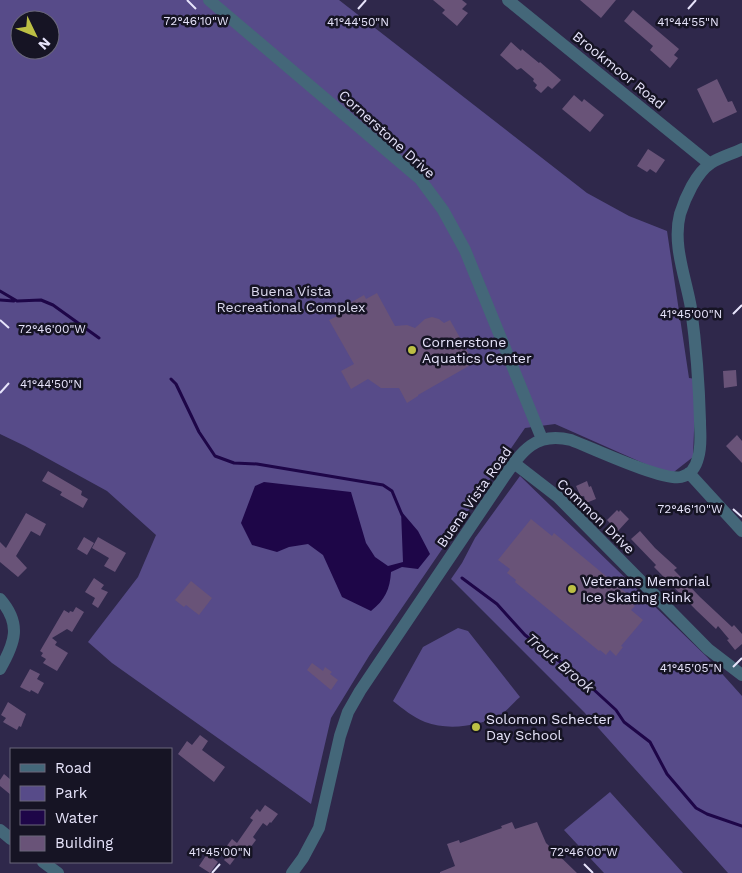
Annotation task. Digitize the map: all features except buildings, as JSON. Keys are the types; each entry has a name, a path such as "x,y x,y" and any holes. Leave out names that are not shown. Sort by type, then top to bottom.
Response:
{"street":[{"name":"Cornerstone Drive","path":"209,0 420,179 443,210 465,250 542,439"},
{"name":"Brookmoor Road","path":"508,0 710,164"},
{"path":"542,439 557,436 571,440 655,473 671,477 681,477 690,473 696,466 700,443 700,400 694,332 679,243 680,216 700,174 710,164 742,150"},
{"name":"Buena Vista Road","path":"292,873 303,858 319,828 336,751 348,712 360,691 514,463 526,450 542,439"},
{"name":"Common Drive","path":"514,463 558,497 708,649 742,675"},
{"path":"690,473 742,531"},
{"path":"0,599 9,609 15,628 9,653 0,669"},
{"path":"0,830 10,838"},
{"path":"44,863 58,873"}],"green space":[{"name":"Buena Vista Recreational Complex","path":"0,0 339,0 587,193 629,216 667,231 689,378 696,379 693,457 670,475 555,424 525,428 369,656 331,718 311,804 112,663 88,642 138,577 156,535 107,491 0,434"},
{"path":"520,476 707,657 742,696 742,873 728,873 584,712 451,579 475,538"},
{"path":"458,628 468,631 520,697 506,711 483,722 454,727 434,725 416,718 393,701 423,647"},
{"path":"610,792 683,873 604,873 564,830"}],"water":[{"path":"264,482 351,492 366,543 375,557 388,566 403,562 401,511 418,531 430,554 418,569 402,567 391,572 386,594 371,611 342,597 323,555 308,544 289,547 277,552 252,545 241,523 255,486"}],"waterway":[{"name":"Trout Brook","path":"0,291 17,301 41,300 53,305 99,338"},
{"path":"0,300 14,301"},
{"name":"Trout Brook","path":"171,379 176,384 199,432 215,456 234,463 257,464 383,485 392,491 402,515"},
{"name":"Trout Brook","path":"462,578 497,604 525,635 580,677 616,710 624,722 650,742 667,774 696,808 707,814 742,826"}],"place":[{"name":"Cornerstone Aquatics Center","path":"412,350"},
{"name":"Veterans Memorial Ice Skating Rink","path":"572,589"},
{"name":"Solomon Schecter Day School","path":"476,727"}]}
